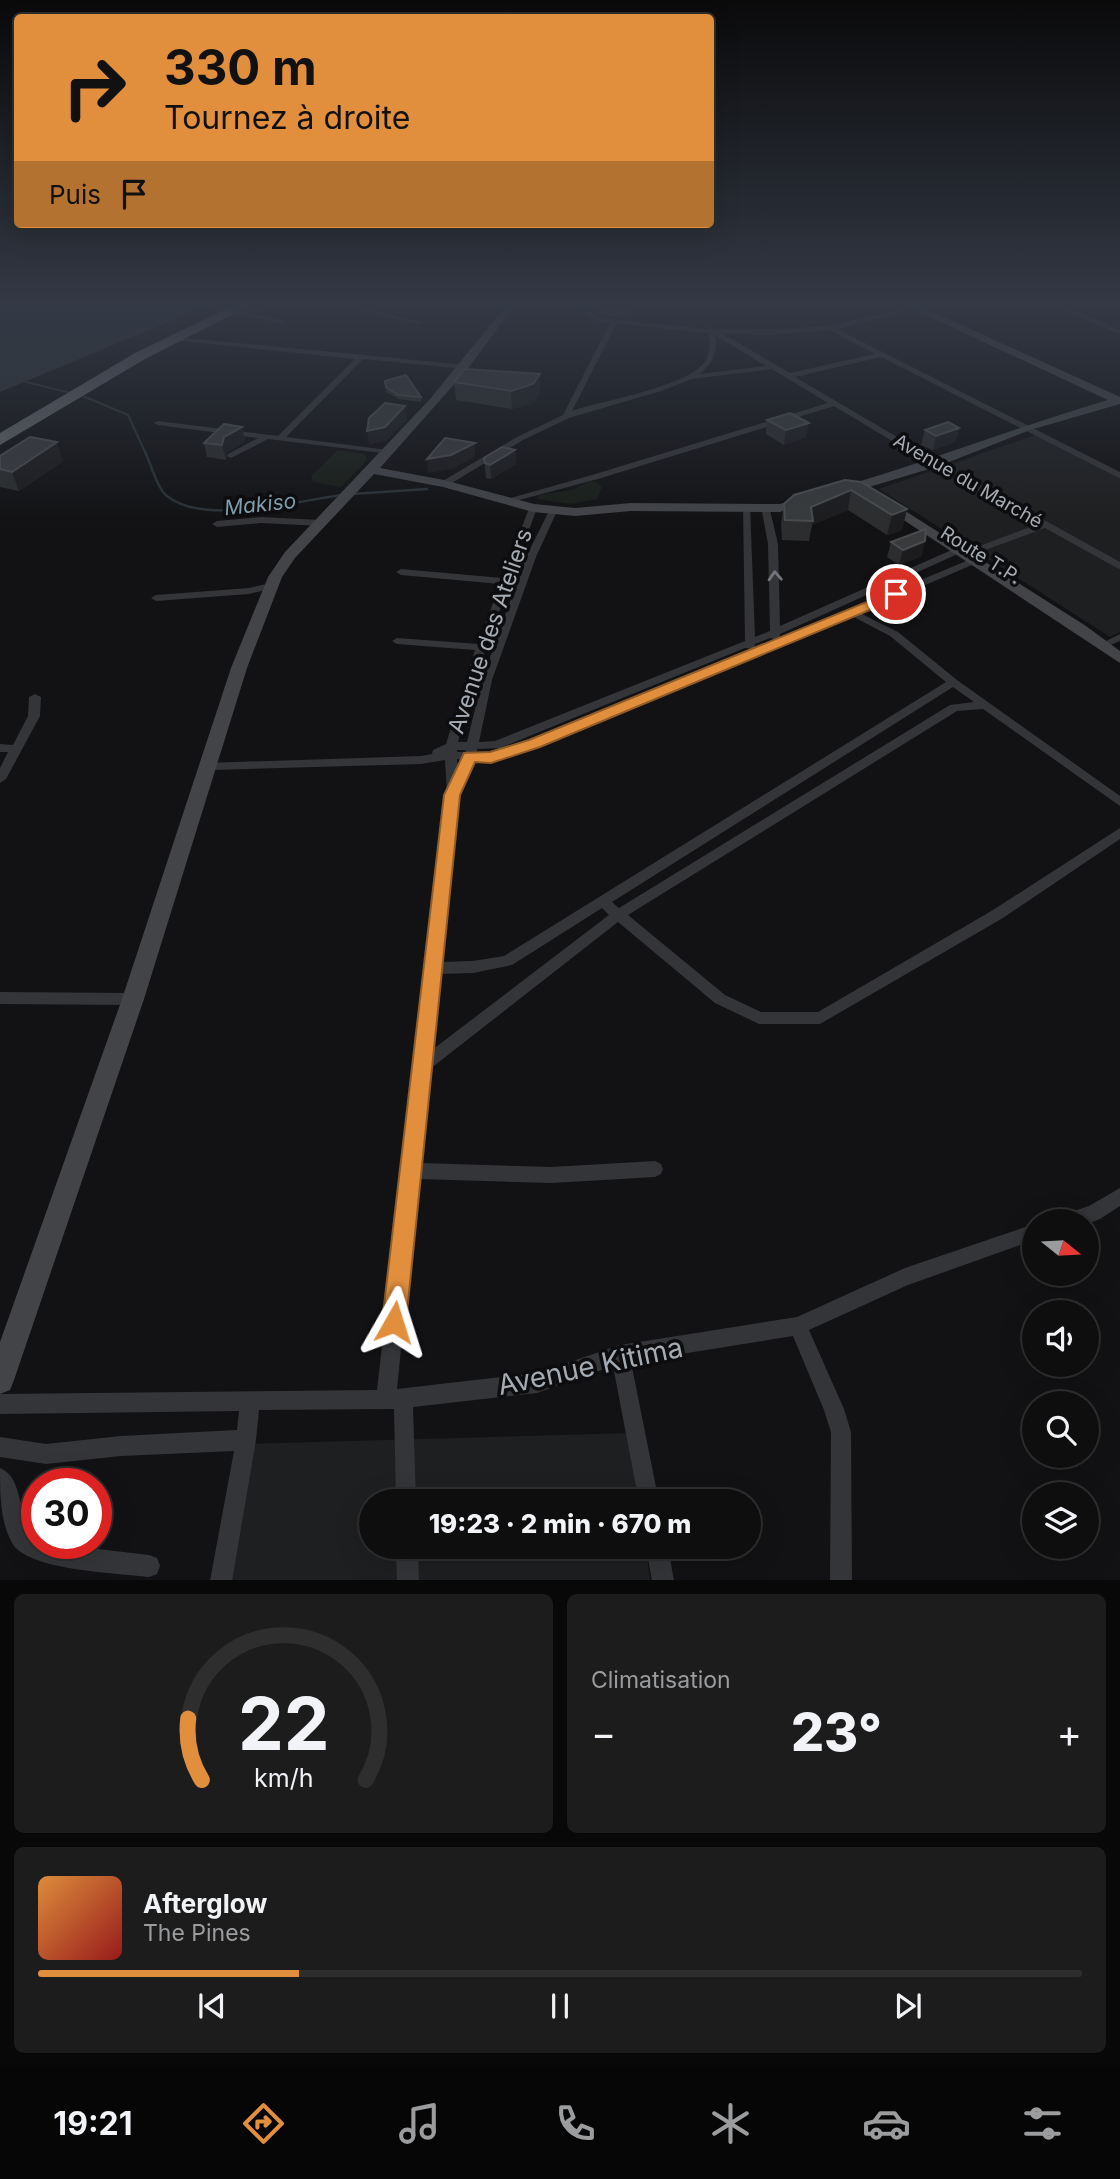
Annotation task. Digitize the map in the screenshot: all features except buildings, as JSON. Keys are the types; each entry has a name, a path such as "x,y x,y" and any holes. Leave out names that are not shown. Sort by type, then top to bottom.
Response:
{"highway":[{"path":"0,440 108,377"}],"street":[{"path":"279,439 341,377"},
{"path":"1,1374 133,999 239,668 271,586 290,555 457,377"},
{"path":"566,416 586,377"},
{"path":"444,484 566,416 691,377"},
{"name":"Avenue du Marché","path":"789,377 935,463 1120,566"},
{"path":"928,377 1120,475"},
{"path":"1067,377 1119,400"},
{"path":"851,495 1026,428 1119,400"},
{"path":"574,401 597,407"},
{"path":"508,500 595,477 835,403"},
{"path":"158,424 388,452"},
{"path":"231,456 266,437"},
{"path":"372,470 444,484 533,508 575,512 631,507 780,508 817,498"},
{"name":"Route T.P.","path":"851,495 952,552 972,559 1073,635 1101,646 1120,658"},
{"name":"Route T.P.","path":"851,495 952,552"},
{"path":"746,506 750,654"},
{"path":"765,506 773,544 775,638"},
{"name":"Avenue des Ateliers","path":"404,1489 394,1398 411,1171 452,795 450,751 481,647 533,508"},
{"name":"Avenue des Ateliers","path":"452,795 471,752 487,680 531,557 554,509"},
{"path":"217,524 261,520 321,523"},
{"path":"471,752 496,745 750,641 775,638 851,612 1045,524"},
{"path":"209,766 421,760 450,751 471,752 491,758 535,744 750,654 775,638 952,552"},
{"path":"401,572 505,581"},
{"path":"156,598 249,591 271,586"},
{"path":"851,612 894,634 953,682 1120,802"},
{"path":"1101,646 1120,637"},
{"path":"397,641 481,647"},
{"path":"432,968 473,967 507,961 953,682"},
{"path":"0,779 34,716 35,697"},
{"path":"422,1066 618,915 954,708 984,705"},
{"path":"872,733 888,749"},
{"path":"0,748 16,749"},
{"path":"603,902 720,999 759,1017 820,1018 998,914 1120,833"},
{"path":"0,998 133,999"},
{"path":"411,1171 551,1175 655,1168"},
{"path":"1099,1210 1120,1196"},
{"name":"Avenue Kitima","path":"0,1404 250,1403 394,1398 537,1383 621,1354 799,1326 905,1277 1022,1236"},
{"path":"799,1326 841,1432 841,1580"},
{"path":"621,1354 647,1489"},
{"path":"221,1580 247,1440 250,1403"},
{"path":"0,1447 46,1454 121,1446 247,1440"},
{"path":"0,1478 7,1486 13,1521 23,1540 45,1552 149,1566"},
{"path":"407,1559 408,1580"},
{"path":"659,1559 663,1580"}],"shaded area":[{"path":"0,377 37,377 0,392"},
{"path":"1035,435 1120,478 1120,632 1110,637 879,489"},
{"path":"338,450 365,454 367,460 341,487 313,482 311,476"},
{"path":"589,482 596,482 602,487 597,499 571,504 537,499 539,495 572,490"},
{"path":"631,1433 638,1489 359,1489 359,1559 647,1559 650,1580 210,1580 232,1547 245,1444"}],"waterway":[{"name":"Makiso","path":"26,382 71,393"},
{"name":"Makiso","path":"78,394 128,415 146,454"},
{"name":"Makiso","path":"145,452 163,492 183,505 203,509 251,509 341,495"},
{"name":"Makiso","path":"352,494 427,489"}],"route":[{"path":"394,1322 452,795 470,756 491,758 535,744 896,594"}]}
